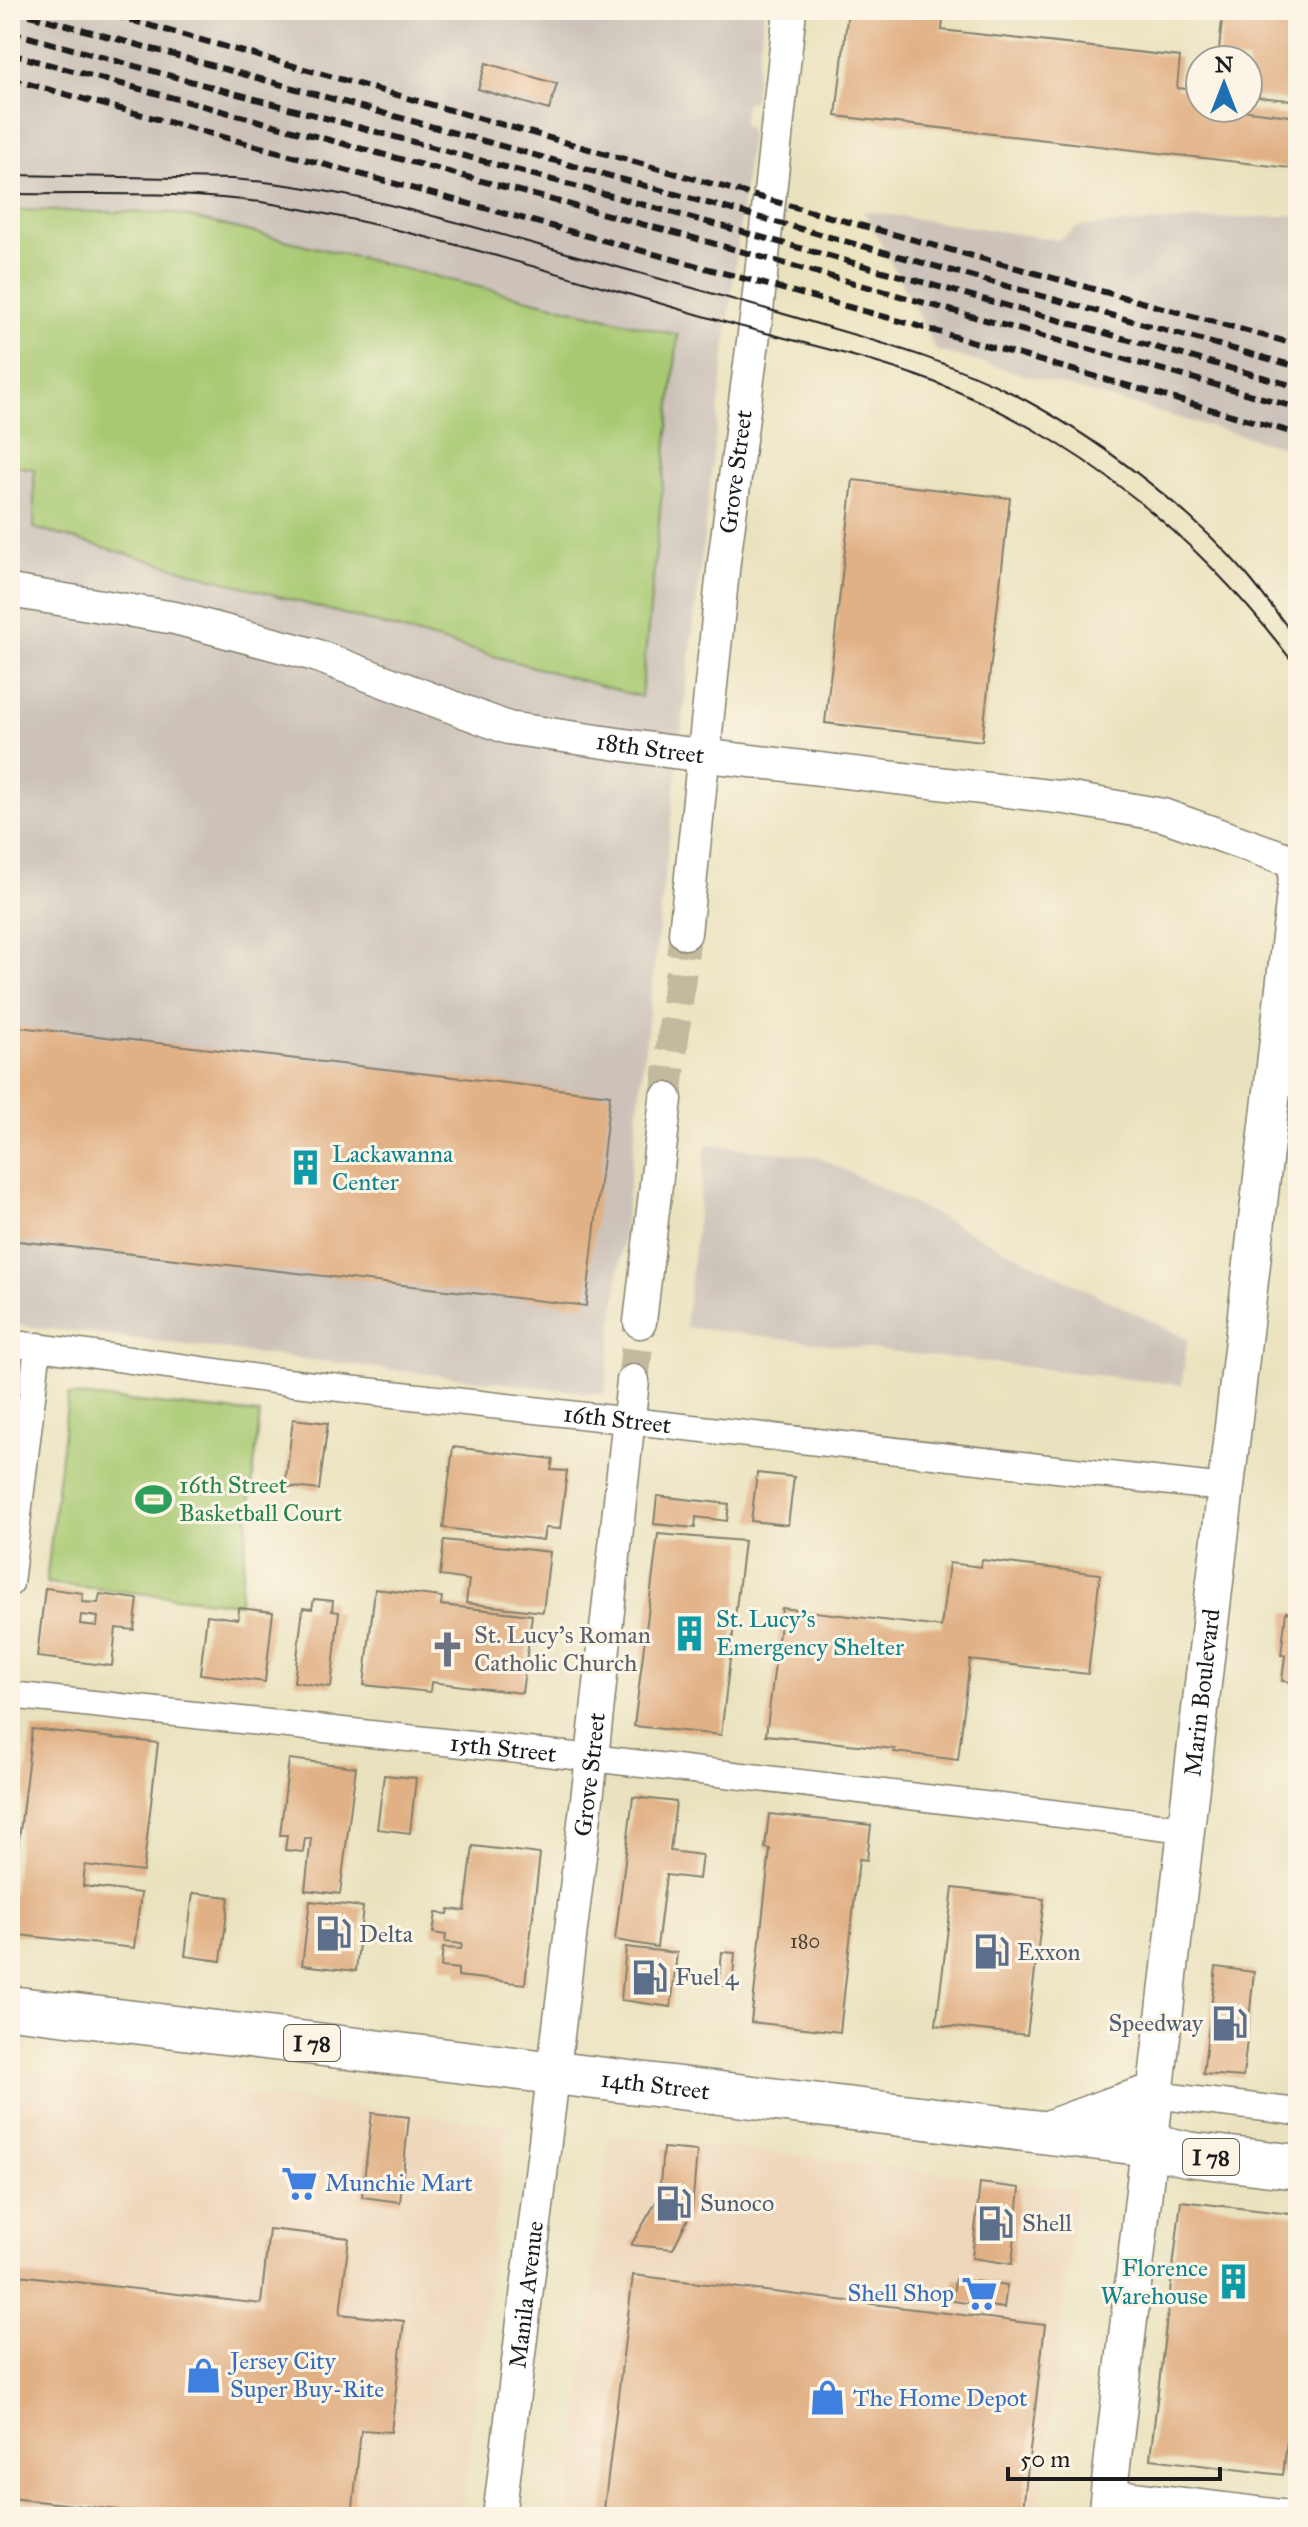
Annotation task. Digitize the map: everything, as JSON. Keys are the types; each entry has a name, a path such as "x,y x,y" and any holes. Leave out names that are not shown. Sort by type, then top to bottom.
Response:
{"highway":[{"name":"14th Street","path":"10,2007 1046,2132 1298,2167"},
{"path":"1046,2132 1154,2095"}],"main road":[{"name":"Marin Boulevard","path":"1107,2505 1224,1488 1288,1045 1298,866"}],"street":[{"name":"Grove Street","path":"685,933 724,561 757,311 790,10"},
{"name":"18th Street","path":"10,591 175,618 315,655 508,728 571,739 1131,808 1193,824 1298,866"},
{"path":"640,1322 666,1099"},
{"name":"16th Street","path":"10,1343 287,1382 1224,1488"},
{"path":"10,1583 38,1346"},
{"name":"Grove Street","path":"552,2072 592,1758 633,1381"},
{"name":"15th Street","path":"10,1695 592,1758 1185,1829"},
{"name":"Manila Avenue","path":"499,2517 552,2072"},
{"path":"1154,2095 1298,2112"},
{"path":"1107,2505 1298,2515"}],"shaded area":[{"path":"10,10 764,10 754,98 746,103 742,124 748,128 750,136 605,1395 10,1324"},
{"path":"864,211 1058,240 1079,226 1298,215 1298,451 936,350"},
{"path":"706,1144 818,1157 1187,1339 1182,1385 685,1327"},
{"path":"10,2069 507,2125 461,2517 10,2517"},
{"path":"610,2134 1077,2189 1038,2517 567,2517"}],"green space":[{"path":"10,210 173,213 678,335 641,697 34,528 34,469 10,465"},
{"name":"16th Street Basketball Court","path":"68,1395 260,1414 239,1604 46,1583"}],"building":[{"path":"169,10 195,10 193,17"},
{"path":"848,10 944,10 942,30 1180,57 1177,88 1184,89 1184,124 1264,124 1264,113 1298,117 1298,169 836,116"},
{"path":"1223,10 1298,10 1298,101 1264,98 1264,44 1220,44"},
{"path":"486,63 557,84 549,110 478,89"},
{"path":"853,480 1010,498 982,741 825,723"},
{"name":"Lackawanna Center","path":"10,1026 610,1095 586,1306 10,1240"},
{"path":"293,1419 328,1423 319,1490 285,1486"},
{"path":"453,1447 553,1459 551,1470 567,1471 560,1529 545,1528 543,1540 443,1528"},
{"path":"757,1473 794,1477 788,1525 751,1521"},
{"path":"657,1496 729,1504 727,1521 696,1517 695,1528 654,1524"},
{"name":"St. Lucy's Emergency Shelter","path":"658,1534 744,1541 721,1735 634,1726"},
{"path":"444,1540 550,1552 543,1612 466,1603 469,1580 440,1576"},
{"path":"982,1560 1100,1574 1088,1674 970,1660 958,1760 894,1752 895,1749 766,1735 782,1608 941,1627 949,1563 981,1567"},
{"path":"45,1588 83,1593 82,1602 98,1603 100,1594 138,1599 134,1630 116,1628 112,1666 37,1657","holes":["81,1615 98,1617 97,1626 80,1624"]},
{"name":"St. Lucy's Roman Catholic Church","path":"375,1589 442,1597 441,1605 532,1615 522,1693 431,1682 430,1692 364,1685"},
{"path":"314,1599 333,1601 332,1611 339,1612 331,1687 294,1682 303,1608 312,1609"},
{"path":"239,1608 273,1612 265,1682 200,1674 207,1615 238,1619"},
{"path":"1286,1612 1298,1614 1298,1683 1282,1681 1285,1655 1281,1655"},
{"path":"32,1729 158,1743 143,1872 85,1865 83,1886 141,1893 134,1948 10,1934"},
{"path":"289,1759 356,1767 340,1894 305,1890 311,1838 305,1838 303,1852 285,1850 287,1835 280,1835"},
{"path":"384,1775 416,1778 410,1833 377,1829"},
{"path":"633,1797 676,1802 670,1851 702,1855 699,1879 666,1875 657,1947 615,1940"},
{"path":"769,1814 871,1825 867,1860 859,1859 840,2032 751,2022 770,1849 765,1848"},
{"path":"473,1846 540,1854 525,1984 458,1976 458,1969 441,1967 443,1948 461,1949 462,1944 445,1942 446,1935 433,1933 436,1913 448,1914 449,1909 465,1911"},
{"name":"Exxon","path":"953,1888 1044,1899 1027,2035 936,2025"},
{"path":"193,1893 229,1897 221,1961 185,1956"},
{"name":"Delta","path":"310,1901 363,1907 356,1971 302,1965"},
{"name":"Fuel 4","path":"626,1947 677,1953 671,2007 621,2000"},
{"path":"722,1952 735,1953 732,1987 719,1985"},
{"name":"Speedway","path":"1216,1967 1254,1972 1243,2077 1203,2074"},
{"path":"372,2113 409,2117 400,2202 362,2197"},
{"name":"Sunoco","path":"663,2148 697,2151 692,2210 673,2249 631,2245 659,2197"},
{"name":"Shell","path":"980,2183 1020,2188 1012,2264 972,2258"},
{"name":"Florence Warehouse","path":"1181,2201 1298,2215 1298,2349 1283,2475 1150,2459"},
{"name":"Jersey City Super Buy-Rite","path":"269,2229 349,2238 340,2314 404,2321 391,2432 361,2430 352,2517 183,2517 10,2498 10,2274 261,2304"},
{"name":"The Home Depot","path":"633,2275 1045,2325 1022,2517 603,2517"},
{"name":"Shell Shop","path":"955,2279 1007,2285 1004,2308 952,2301"},
{"path":"1298,2382 1298,2434 1290,2433"}],"tunnel":[{"path":"666,1099 685,933"},
{"path":"633,1381 640,1322"}],"tram line":[{"path":"10,175 232,179 369,200 771,310 946,364 1043,410 1137,473 1222,548 1253,582 1298,641"},
{"path":"10,194 208,197 328,214 495,256 907,372 980,402 1041,433 1124,490 1217,573 1298,669"}],"railway":[{"path":"12,10 1298,367"},
{"path":"95,10 1298,345"},
{"path":"10,32 1298,387"},
{"path":"10,54 701,240 1298,408"},
{"path":"10,79 893,319 1298,434"}],"place":[{"name":"Lackawanna Center","path":"306,1168"},
{"name":"16th Street Basketball Court","path":"153,1499"},
{"name":"St. Lucy's Emergency Shelter","path":"690,1633"},
{"name":"St. Lucy's Roman Catholic Church","path":"448,1649"},
{"name":"Delta","path":"333,1934"},
{"name":"Exxon","path":"991,1952"},
{"name":"Fuel 4","path":"649,1977"},
{"name":"Speedway","path":"1229,2023"},
{"name":"Munchie Mart","path":"299,2183"},
{"name":"Sunoco","path":"674,2203"},
{"name":"Shell","path":"996,2223"},
{"name":"Florence Warehouse","path":"1234,2282"},
{"name":"Shell Shop","path":"980,2293"},
{"name":"Jersey City Super Buy-Rite","path":"204,2375"},
{"name":"The Home Depot","path":"827,2398"}]}
